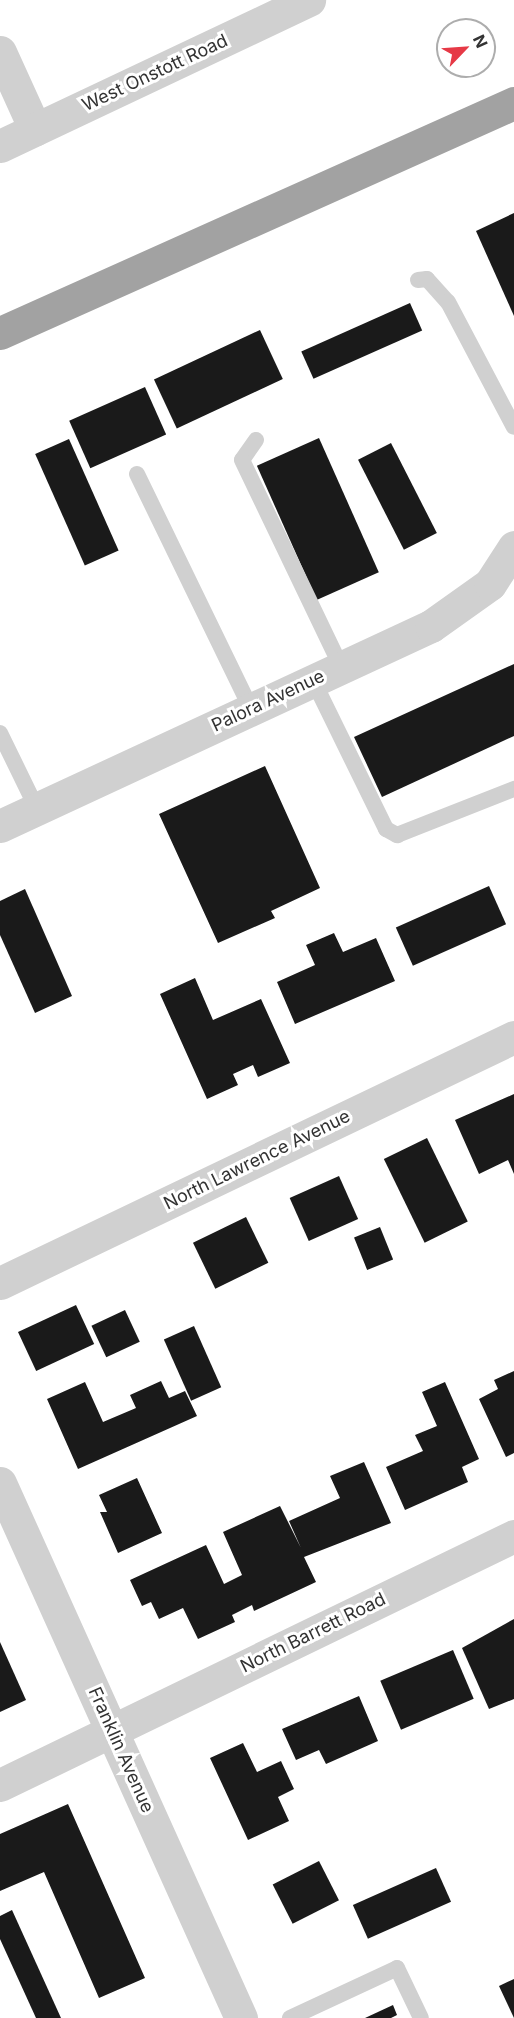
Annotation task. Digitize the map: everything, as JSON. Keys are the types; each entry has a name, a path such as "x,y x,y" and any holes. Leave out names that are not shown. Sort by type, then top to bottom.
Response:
{"highway":[{"path":"0,333 514,103"}],"street":[{"name":"West Onstott Road","path":"0,146 309,0"},
{"path":"0,52 35,129"},
{"name":"Palora Avenue","path":"0,826 431,626 490,584 514,547"},
{"name":"North Lawrence Avenue","path":"0,1283 514,1037"},
{"name":"Franklin Avenue","path":"0,1483 241,2018"},
{"name":"North Barrett Road","path":"0,1785 514,1536"}],"lane":[{"path":"418,280 428,279 448,302 514,427"},
{"path":"256,440 242,459 386,829 398,835 514,789"},
{"path":"137,474 251,709"},
{"path":"0,733 37,809"},
{"path":"290,2018 398,1968 421,2018"}],"building":[{"path":"514,213 514,316 476,231"},
{"path":"410,303 422,330 313,379 301,351"},
{"path":"260,330 283,379 177,428 154,379"},
{"path":"145,387 166,435 90,468 69,421"},
{"path":"319,438 379,572 317,600 257,466"},
{"path":"69,439 119,550 85,566 35,454"},
{"path":"391,443 437,533 404,550 358,460"},
{"path":"514,664 514,736 382,797 354,737"},
{"path":"265,766 320,888 271,911 275,918 218,943 159,814"},
{"path":"489,886 506,924 413,966 396,927"},
{"path":"25,889 72,996 35,1013 0,935 0,901"},
{"path":"334,933 343,952 376,938 395,981 295,1024 277,982 315,965 306,945"},
{"path":"195,978 213,1020 261,999 290,1063 258,1077 253,1065 233,1074 238,1085 207,1099 160,994"},
{"path":"514,1094 514,1174 508,1160 479,1174 455,1120"},
{"path":"427,1138 468,1222 425,1243 384,1159"},
{"path":"339,1176 358,1219 309,1241 290,1198"},
{"path":"246,1217 268,1263 215,1289 193,1243"},
{"path":"380,1227 393,1259 367,1270 354,1237"},
{"path":"76,1305 94,1344 36,1371 18,1332"},
{"path":"125,1310 140,1342 106,1357 91,1326"},
{"path":"194,1326 221,1387 191,1401 164,1339"},
{"path":"514,1371 514,1453 506,1457 479,1399 498,1389 494,1380"},
{"path":"161,1381 169,1398 185,1391 197,1416 78,1469 47,1399 85,1382 103,1422 136,1408 130,1395"},
{"path":"445,1382 479,1459 462,1467 468,1482 405,1510 386,1467 423,1451 415,1435 437,1426 422,1392"},
{"path":"364,1462 391,1523 304,1557 316,1582 254,1611 252,1605 232,1615 235,1622 198,1639 183,1608 159,1619 151,1602 142,1606 130,1580 206,1545 224,1584 242,1575 223,1532 280,1506 301,1548 289,1521 340,1498 330,1476"},
{"path":"137,1478 162,1533 118,1553 100,1512 107,1512 99,1495"},
{"path":"514,1619 514,1699 489,1709 462,1648"},
{"path":"0,1642 26,1700 0,1712"},
{"path":"453,1650 474,1699 401,1730 380,1681"},
{"path":"359,1696 378,1741 326,1764 319,1750 296,1760 282,1729"},
{"path":"243,1743 257,1772 281,1761 294,1789 278,1797 289,1821 248,1840 210,1758"},
{"path":"68,1804 145,1978 99,1998 44,1872 0,1891 0,1834"},
{"path":"319,1861 339,1900 293,1924 273,1885"},
{"path":"436,1868 451,1902 368,1939 353,1905"},
{"path":"12,1910 61,2018 36,2018 0,1939 0,1916"},
{"path":"514,1979 514,2018 499,1986"},
{"path":"393,2005 397,2015 391,2018 365,2018"}]}
